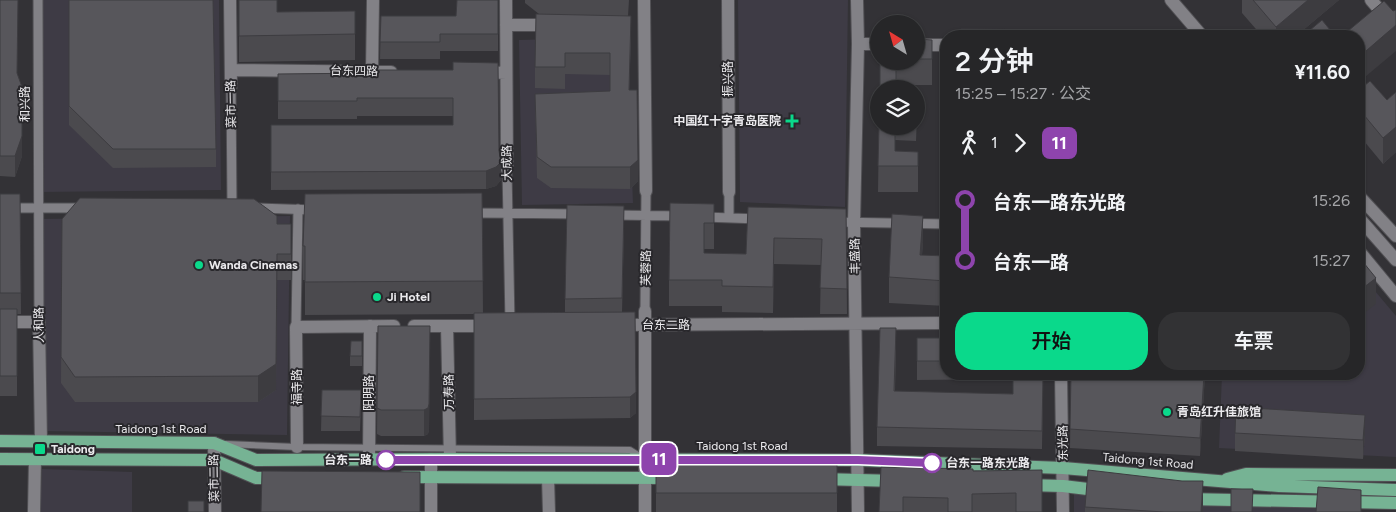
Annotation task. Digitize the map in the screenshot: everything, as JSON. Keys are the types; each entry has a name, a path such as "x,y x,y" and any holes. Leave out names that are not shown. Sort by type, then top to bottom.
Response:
{"main road":[{"name":"Taidong 1st Road","path":"0,441 214,443 256,460 369,454 431,459 450,453 644,459 858,460 1063,468 1220,481 1246,474 1396,475"},
{"path":"0,459 214,460 256,478 294,478"},
{"path":"387,477 684,478"},
{"path":"810,479 907,481"},
{"path":"1220,481 1279,486 1396,490"},
{"path":"1014,485 1063,486 1118,492"},
{"path":"1174,498 1396,503"}],"street":[{"name":"和兴路","path":"38,0 38,208"},
{"name":"菜市一路","path":"230,0 231,86 237,208 298,209"},
{"path":"372,72 373,0"},
{"name":"大成路","path":"506,0 508,214 515,326"},
{"name":"芙蓉路","path":"644,0 640,24 646,190 645,512"},
{"name":"振兴路","path":"728,0 729,218"},
{"name":"丰盛路","path":"857,0 858,44 854,223 858,512"},
{"path":"1171,0 1197,30"},
{"path":"1371,0 1396,29"},
{"path":"506,25 566,25"},
{"path":"858,44 870,44"},
{"path":"925,45 940,45"},
{"name":"台东四路","path":"231,70 401,72"},
{"path":"468,72 506,73"},
{"path":"1365,202 1396,236"},
{"path":"0,208 96,208"},
{"name":"人和路","path":"38,208 41,442"},
{"path":"327,210 298,209 296,327 515,326"},
{"path":"460,213 587,214"},
{"path":"607,214 767,220"},
{"path":"823,222 940,224"},
{"path":"1365,225 1396,260"},
{"path":"1365,258 1396,296"},
{"path":"0,322 39,322"},
{"name":"台东二路","path":"606,325 940,323"},
{"name":"阳明路","path":"369,454 370,326"},
{"name":"万寿路","path":"448,326 450,453"},
{"name":"福寺路","path":"296,327 297,447"},
{"name":"东光路","path":"1061,380 1063,512"},
{"name":"菜市二路","path":"214,443 215,512"},
{"path":"34,512 35,459"},
{"path":"431,459 431,512"},
{"path":"548,478 549,512"}],"lane":[{"path":"214,443 297,447 369,454 450,453"}],"shaded area":[{"path":"38,0 219,0 221,190 39,192"},
{"name":"中国红十字青岛医院","path":"738,0 848,0 845,207 740,202"},
{"path":"631,37 629,100 633,203 522,205 519,40"},
{"path":"290,216 287,435 42,431 38,219"},
{"path":"1365,279 1396,316 1396,457 1219,448 1222,380 1365,380"},
{"path":"42,469 132,472 132,512 40,512"},
{"path":"1074,493 1364,512 1074,512"}],"building":[{"path":"0,0 18,0 17,73 22,87 22,136 15,156 0,156"},
{"path":"69,0 213,0 216,149 113,149 69,106"},
{"path":"239,0 277,0 277,12 355,11 355,34 239,36"},
{"path":"457,0 498,0 498,34 440,34 440,42 380,42 381,16 456,16"},
{"path":"1253,0 1308,0 1276,27"},
{"path":"1384,1 1393,11 1396,10 1396,25 1365,52 1365,30 1349,30"},
{"path":"536,14 631,16 629,90 637,90 638,160 630,167 551,167 537,157 535,94 610,91 610,53 565,53 565,67 535,67"},
{"path":"1322,20 1330,30 1310,30"},
{"path":"961,29 1048,30 961,30"},
{"path":"925,40 932,40 932,59 925,59"},
{"path":"453,62 498,63 499,151 501,162 496,167 486,171 271,172 271,125 453,125 453,98 357,98 357,101 278,101 278,74 375,73 375,70 453,70"},
{"path":"880,70 896,70 896,80 880,80"},
{"path":"1370,81 1387,100 1396,92 1396,127 1383,138 1365,116 1365,85"},
{"path":"879,135 895,135 895,151 918,152 918,166 878,166"},
{"path":"482,193 483,281 305,282 305,246 303,246 305,194"},
{"path":"0,194 20,194 21,293 0,293"},
{"path":"80,198 254,199 277,216 277,224 291,224 291,254 277,254 276,364 258,376 75,377 61,357 62,219"},
{"path":"670,203 714,204 714,223 704,223 704,253 746,254 748,207 846,209 847,289 820,288 822,239 774,238 773,287 722,286 722,280 669,280"},
{"path":"567,205 624,206 622,298 565,299"},
{"path":"892,214 923,216 920,255 940,256 940,281 889,277"},
{"path":"1365,264 1376,278 1365,286"},
{"path":"0,309 17,309 17,376 0,376"},
{"path":"635,312 636,392 630,397 474,399 474,313"},
{"path":"378,326 430,326 428,408 424,410 381,410 377,408"},
{"path":"880,328 896,328 894,391 1013,394 1013,380 1043,380 1042,431 877,427"},
{"path":"917,338 940,338 940,361 917,361"},
{"path":"351,341 362,341 362,356 350,356"},
{"path":"1071,380 1204,380 1200,438 1070,429"},
{"path":"322,390 361,390 360,417 321,416"},
{"path":"1236,407 1365,415 1363,440 1235,433"},
{"path":"656,464 837,464 837,493 656,493"},
{"path":"881,467 973,469 973,471 1042,470 1042,512 1016,512 1016,493 972,494 972,512 948,512 948,498 903,497 903,512 879,512"},
{"path":"1088,470 1182,481 1203,481 1201,512 1164,512 1085,507"},
{"path":"262,471 420,472 420,512 261,512"},
{"path":"1318,487 1361,490 1361,512 1316,512"},
{"path":"1231,489 1253,489 1252,512 1231,512"},
{"path":"188,501 204,501 204,512 188,512"}],"bus line":[{"name":"11","path":"386,460 450,458 858,460 932,463"}],"place":[{"name":"中国红十字青岛医院","path":"792,121"},
{"name":"Wanda Cinemas","path":"199,265"},
{"name":"Ji Hotel","path":"377,297"},
{"name":"青岛红升佳旅馆","path":"1167,412"},
{"name":"Taidong","path":"40,449"},
{"name":"台东一路","path":"386,460"},
{"name":"台东一路东光路","path":"932,463"}]}
